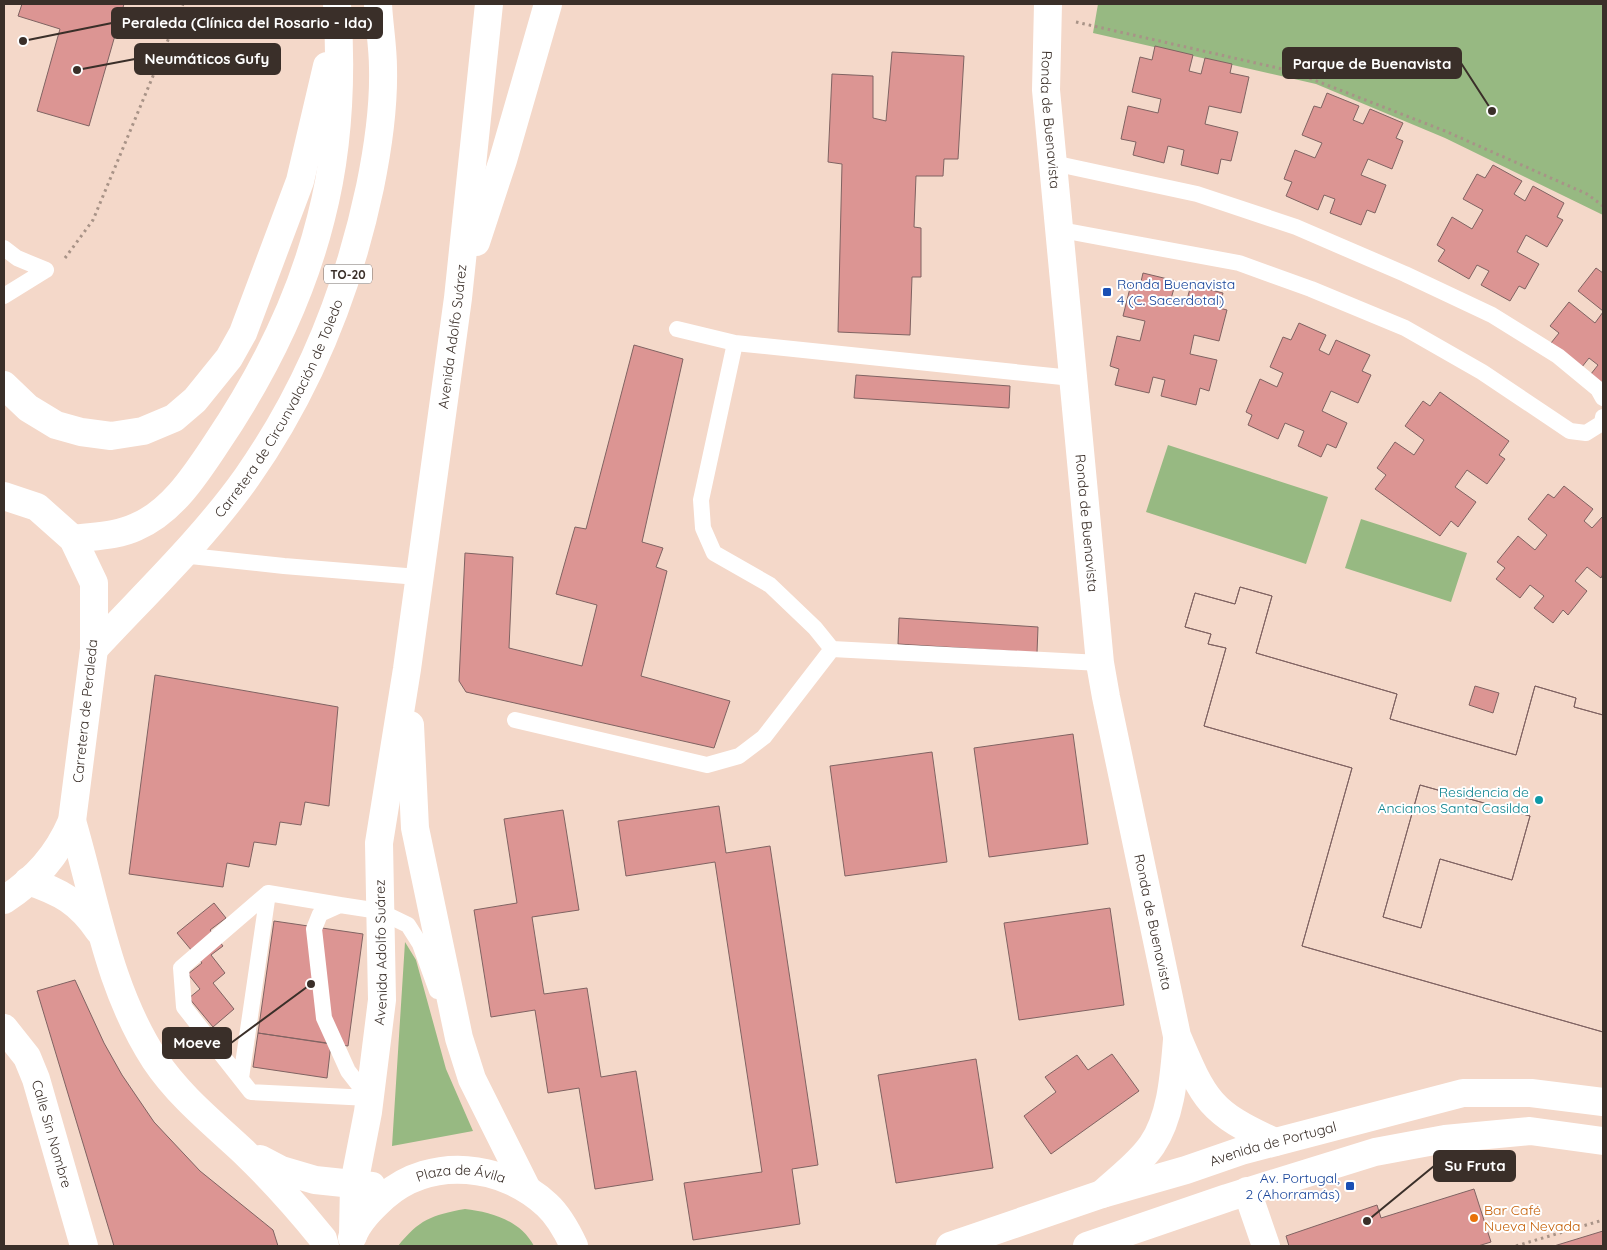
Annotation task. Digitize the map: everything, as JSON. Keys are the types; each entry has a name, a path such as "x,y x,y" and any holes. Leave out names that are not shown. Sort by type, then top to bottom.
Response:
{"main road":[{"name":"Carretera de Circunvalación de Toledo","path":"94,649 181,555 247,477 284,418 317,352 340,298 359,238 377,151 383,68 378,4"},
{"name":"Avenida Adolfo Suárez","path":"351,1240 354,1184 369,1098 382,1000 379,843 407,669 418,577 458,298 489,4"},
{"path":"458,298 503,160 548,4"},
{"name":"Ronda de Buenavista","path":"1047,10 1046,90 1061,230 1072,378 1100,663 1177,1036 1196,1082 1213,1107 1238,1126 1275,1142"},
{"path":"4,385 28,408 56,425 81,432 110,436 143,431 174,418 195,400 228,358 243,333 300,181 338,11"},
{"name":"TO-20","path":"73,539 136,528 155,516 192,479 246,401 295,297 321,218 334,145 340,73 338,11"},
{"name":"Carretera de Peraleda","path":"4,496 37,507 73,539 94,583 94,649 72,821 62,845 47,864 4,900"},
{"name":"Avenida Adolfo Suárez","path":"407,669 415,828 459,1038 472,1079 527,1189"},
{"name":"Carretera de Peraleda","path":"72,821 112,968 130,1012 156,1060 185,1097 282,1190 323,1239 325,1246"},
{"name":"Carretera de Peraleda","path":"28,881 52,889 72,900 91,918 103,936"},
{"name":"Calle Sin Nombre","path":"4,1028 27,1057 36,1079 84,1246"},
{"name":"Ronda de Buenavista","path":"1102,1194 1152,1145 1167,1111 1174,1074 1177,1036"},
{"name":"Avenida de Portugal","path":"950,1246 1102,1194 1275,1142 1463,1092 1531,1093 1603,1102"},
{"path":"1087,1246 1136,1236 1247,1191 1375,1152 1445,1139 1530,1131 1603,1141"},
{"name":"Carretera de Peraleda","path":"243,1151 281,1170 315,1180 394,1189"},
{"name":"Plaza de Ávila","path":"351,1240 370,1209 394,1189 419,1177 446,1170 474,1170 502,1176 527,1189 548,1206 564,1227 574,1246"},
{"path":"1247,1191 1266,1246"}],"lane":[{"path":"1054,163 1197,194 1296,227 1406,274 1492,315 1517,330 1558,356 1598,389 1603,398"},
{"path":"1061,230 1239,263 1311,289 1405,328 1482,372 1570,431 1586,433 1602,423 1603,417"},
{"path":"4,248 17,258 46,270"},
{"path":"4,296 46,270"},
{"path":"677,329 735,343 1072,378"},
{"path":"735,343 701,500 703,528 714,553 770,585 815,628 832,649 1100,663"},
{"path":"181,555 418,577"},
{"path":"515,720 707,765 739,756 764,737 832,649"},
{"path":"268,893 379,910 408,925 420,944 445,1012 459,1038"},
{"path":"241,1078 268,893"},
{"path":"268,893 181,968 184,1006 252,1092 369,1098"},
{"path":"340,905 320,914 314,929 324,1018 348,1071 369,1098"}],"path":[{"path":"46,270 62,261 93,220 183,4"},
{"path":"1047,10 1291,71 1445,131 1587,194 1603,206"},
{"path":"1516,1246 1603,1220"}],"green space":[{"path":"1098,4 1603,4 1603,215 1445,138 1316,84 1093,33"},
{"path":"1168,445 1328,497 1306,564 1146,512"},
{"path":"1361,519 1467,553 1451,602 1345,568"},
{"path":"405,942 416,960 446,1069 473,1131 392,1146"},
{"path":"465,1209 485,1212 504,1219 521,1230 534,1246 398,1246 419,1224 434,1216"}],"building":[{"path":"22,4 124,4 89,126 37,111 60,29 18,16"},
{"path":"1155,46 1193,55 1189,71 1201,74 1205,58 1232,64 1230,73 1249,77 1241,113 1209,106 1205,124 1238,132 1231,161 1221,159 1218,174 1181,165 1184,150 1168,146 1164,163 1133,155 1136,142 1121,139 1128,106 1158,113 1161,99 1132,92 1140,57 1152,60"},
{"path":"892,52 964,56 958,159 944,159 943,176 916,176 914,227 921,228 921,277 912,277 910,335 838,332 842,164 828,162 832,74 873,76 873,118 886,121"},
{"path":"1327,93 1359,106 1353,120 1363,124 1370,109 1403,123 1396,138 1403,141 1392,169 1368,159 1361,175 1386,185 1375,213 1367,210 1361,225 1330,213 1335,199 1324,195 1318,210 1286,196 1292,182 1284,179 1295,150 1315,158 1322,143 1302,135 1314,106 1321,108"},
{"path":"1493,165 1522,181 1514,194 1525,201 1533,186 1564,203 1557,217 1563,220 1547,247 1526,235 1517,252 1539,264 1525,289 1519,286 1510,301 1481,285 1489,271 1477,265 1469,279 1438,261 1445,250 1437,245 1452,217 1472,229 1483,210 1463,199 1477,174 1485,178"},
{"path":"1596,268 1603,273 1603,311 1578,291"},
{"path":"1143,273 1176,281 1171,299 1186,303 1191,285 1223,293 1219,308 1227,310 1219,341 1194,335 1190,354 1217,360 1209,391 1200,388 1196,405 1161,396 1165,380 1153,377 1149,393 1115,385 1119,369 1110,366 1117,336 1140,341 1145,321 1123,316 1131,284 1140,286"},
{"path":"1569,302 1595,323 1603,312 1603,391 1587,379 1598,365 1589,358 1578,372 1547,348 1559,333 1550,326"},
{"path":"1299,323 1326,335 1319,350 1329,355 1336,340 1370,355 1362,371 1371,375 1358,403 1331,391 1322,411 1347,423 1336,448 1327,444 1321,457 1298,446 1304,431 1285,423 1278,439 1248,425 1252,415 1246,412 1260,379 1277,387 1283,373 1270,367 1283,337 1291,340"},
{"path":"634,345 683,359 642,542 663,548 656,567 667,571 641,676 730,701 714,748 466,692 459,681 465,553 513,557 509,648 582,666 597,605 556,594 575,527 586,529"},
{"path":"856,375 1010,386 1009,408 854,398"},
{"path":"1440,392 1509,441 1499,455 1505,459 1487,484 1467,470 1455,487 1476,502 1458,527 1451,521 1440,536 1375,489 1386,475 1377,468 1395,442 1414,455 1424,440 1405,426 1423,401 1430,406"},
{"path":"1564,486 1593,509 1584,521 1592,528 1603,516 1603,574 1601,578 1587,567 1575,581 1587,591 1568,615 1563,610 1553,623 1534,608 1544,596 1530,585 1520,598 1496,579 1505,568 1497,562 1518,536 1535,550 1547,535 1528,519 1548,494 1554,498"},
{"name":"Residencia de Ancianos Santa Casilda","path":"1240,587 1272,596 1256,653 1397,694 1390,719 1516,755 1535,686 1576,698 1574,707 1603,715 1603,1032 1302,946 1352,768 1204,726 1226,648 1208,644 1211,634 1185,627 1195,593 1235,604","holes":["1420,785 1530,816 1512,880 1440,859 1421,928 1383,917"]},
{"name":"Residencia de Ancianos Santa Casilda","path":"1240,587 1272,596 1256,653 1397,694 1390,719 1516,755 1535,686 1576,698 1574,707 1603,715 1603,1032 1302,946 1352,768 1204,726 1226,648 1208,644 1211,634 1185,627 1195,593 1235,604","holes":["1420,785 1530,816 1512,880 1440,859 1421,928 1383,917"]},
{"path":"899,618 1038,627 1037,653 898,644"},
{"path":"155,675 338,707 329,806 305,802 301,825 280,822 276,845 254,842 249,867 227,863 223,887 129,874"},
{"path":"1475,686 1499,693 1493,713 1469,705"},
{"path":"1073,734 1088,844 989,857 974,748"},
{"path":"932,752 947,862 845,876 830,766"},
{"path":"719,806 726,853 770,846 818,1165 792,1169 800,1224 693,1240 684,1183 762,1172 715,862 626,876 618,821"},
{"path":"563,810 579,910 532,917 544,994 587,988 601,1077 636,1071 653,1180 595,1189 579,1088 548,1093 535,1010 491,1017 474,910 517,903 504,819"},
{"path":"214,903 226,918 210,930 223,946 211,955 225,973 213,983 234,1009 213,1027 189,998 200,989 188,974 202,963 177,933"},
{"path":"1110,908 1124,1005 1019,1020 1004,923"},
{"path":"274,921 363,934 348,1046 258,1033"},
{"path":"75,980 104,1043 122,1075 154,1122 200,1171 273,1230 278,1246 114,1246 37,991"},
{"path":"258,1033 331,1044 327,1078 253,1067"},
{"path":"1112,1054 1139,1091 1051,1154 1024,1116 1056,1092 1045,1077 1077,1055 1088,1070"},
{"path":"976,1059 993,1168 896,1183 878,1075"},
{"path":"1474,1189 1491,1242 1478,1246 1289,1246 1286,1236 1377,1205 1381,1218"},
{"path":"1603,1231 1603,1246 1554,1246"}],"place":[{"name":"Peraleda (Clínica del Rosario - Ida)","path":"23,41"},
{"name":"Neumáticos Gufy","path":"77,70"},
{"name":"Parque de Buenavista","path":"1492,111"},
{"name":"Ronda Buenavista 4 (C. Sacerdotal)","path":"1107,292"},
{"name":"Residencia de Ancianos Santa Casilda","path":"1539,800"},
{"name":"Moeve","path":"311,984"},
{"name":"Av. Portugal, 2 (Ahorramás)","path":"1350,1186"},
{"name":"Bar Café Nueva Nevada","path":"1474,1218"},
{"name":"Su Fruta","path":"1367,1221"}]}
